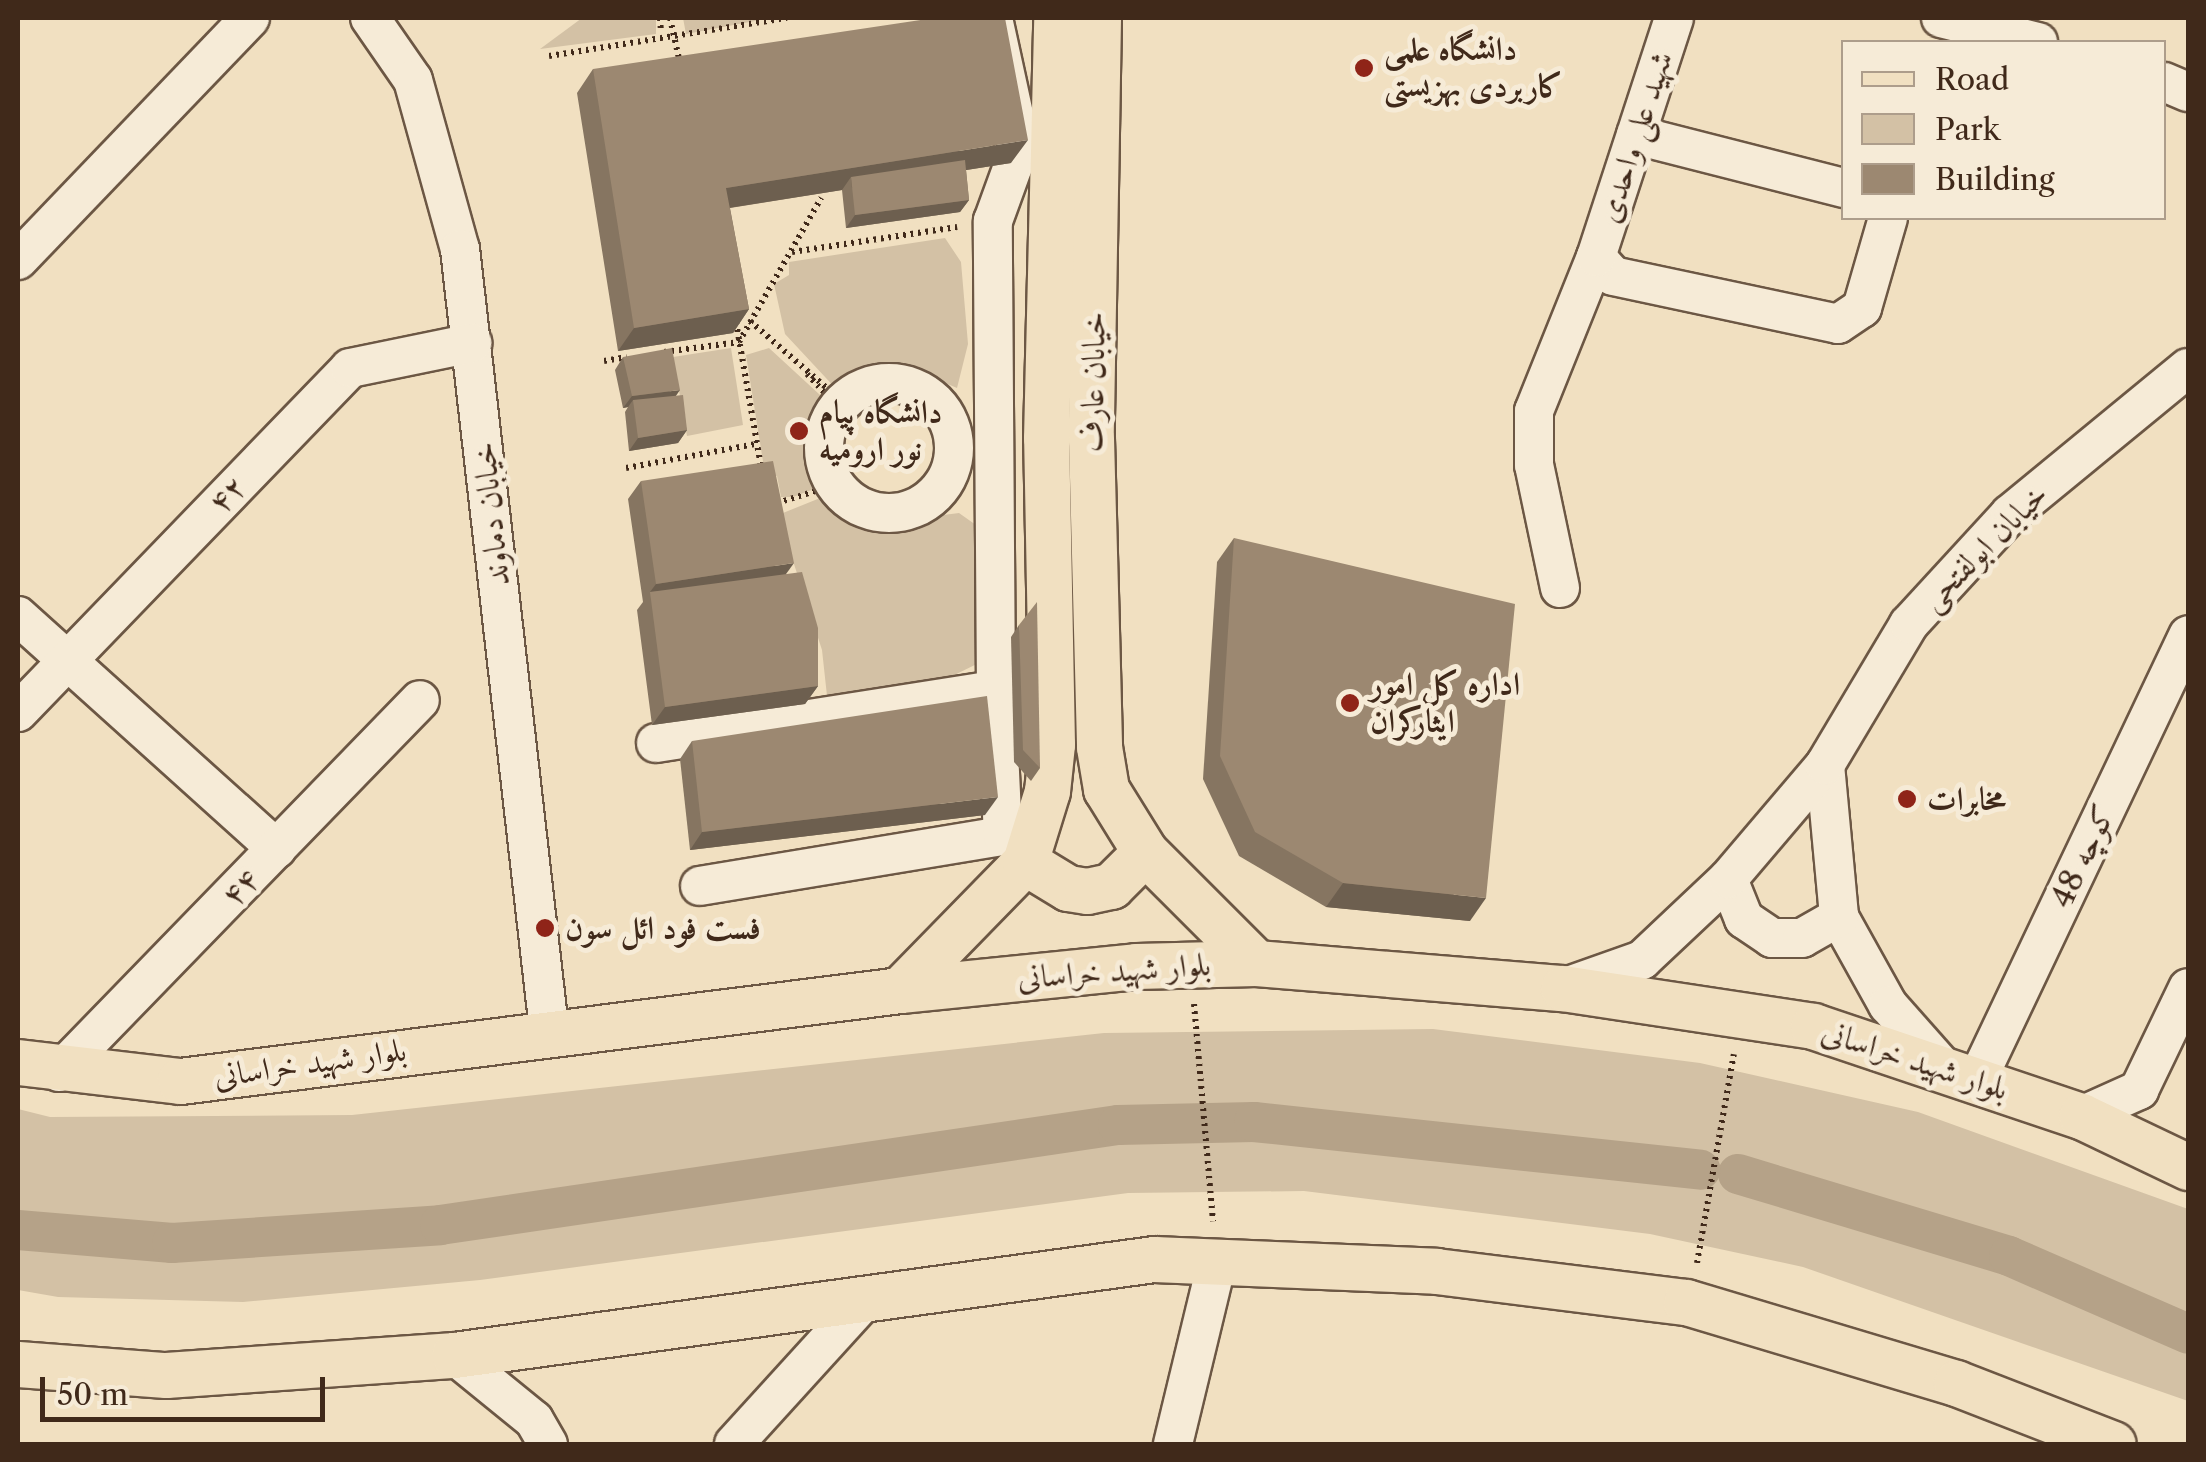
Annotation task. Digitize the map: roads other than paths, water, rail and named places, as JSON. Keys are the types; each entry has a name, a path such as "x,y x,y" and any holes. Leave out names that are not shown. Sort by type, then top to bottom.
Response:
{"main road":[{"name":"خیابان عارف","path":"1026,862 1047,791 1052,744 1046,438 1056,18"},
{"name":"خیابان عارف","path":"1098,18 1091,438 1099,747 1106,789 1145,852 1256,963"},
{"path":"900,990 1026,862 1068,888 1088,891 1110,886 1145,852"},
{"name":"بلوار شهید خراسانی","path":"38,1067 180,1081 549,1030 900,990 1189,964 1256,963 1563,988 1813,1026 1960,1072 2081,1116 2188,1167"},
{"path":"18,1364 166,1375 454,1356 1154,1258 1436,1271 1686,1302 1956,1383 2090,1440"}],"street":[{"path":"18,260 250,18"},
{"name":"خیابان دماوند","path":"370,18 413,80 460,249 549,1030"},
{"path":"700,886 1004,836 996,690 993,221 1013,166 1015,119 993,18"},
{"name":"شهید علی واحدی","path":"1560,588 1534,465 1534,411 1596,257 1674,18"},
{"path":"1941,18 2030,40"},
{"path":"1636,134 1841,187"},
{"path":"1596,257 1612,276 1838,324 1862,308 1887,220"},
{"name":"۴۲","path":"18,712 350,368 472,343"},
{"name":"خیابان ابولفتحی","path":"1563,988 1642,960 1728,878 1825,765 1908,624 2010,514 2188,368"},
{"path":"878,384 920,390 949,422 954,448 944,483 911,510 869,510 835,485 824,444 841,406 878,384"},
{"path":"954,448 1046,438"},
{"path":"18,616 277,849"},
{"name":"کوچه 48","path":"1960,1072 2188,635"},
{"path":"656,743 996,690"},
{"name":"۴۴","path":"38,1067 277,849 420,700"},
{"path":"1825,765 1838,917 1888,1005 1960,1072"},
{"path":"1728,878 1744,919 1772,938 1802,938 1838,917"},
{"path":"2081,1116 2139,1090 2188,988"},
{"path":"1174,1444 1217,1262"},
{"path":"734,1444 866,1299"},
{"path":"454,1356 534,1420 548,1444"}],"waterway":[{"path":"18,1230 172,1243 440,1225 1118,1125 1254,1122 1700,1170"},
{"path":"1738,1174 2009,1256 2188,1334"}],"place":[{"name":"دانشگاه علمی کاربردی بهزیستی","path":"1364,68"},
{"name":"دانشگاه پیام نور ارومیه","path":"799,431"},
{"name":"اداره کل امور ایثارکران","path":"1350,703"},
{"name":"مخابرات","path":"1907,799"},
{"name":"فست فود ائل سون","path":"545,928"}]}
